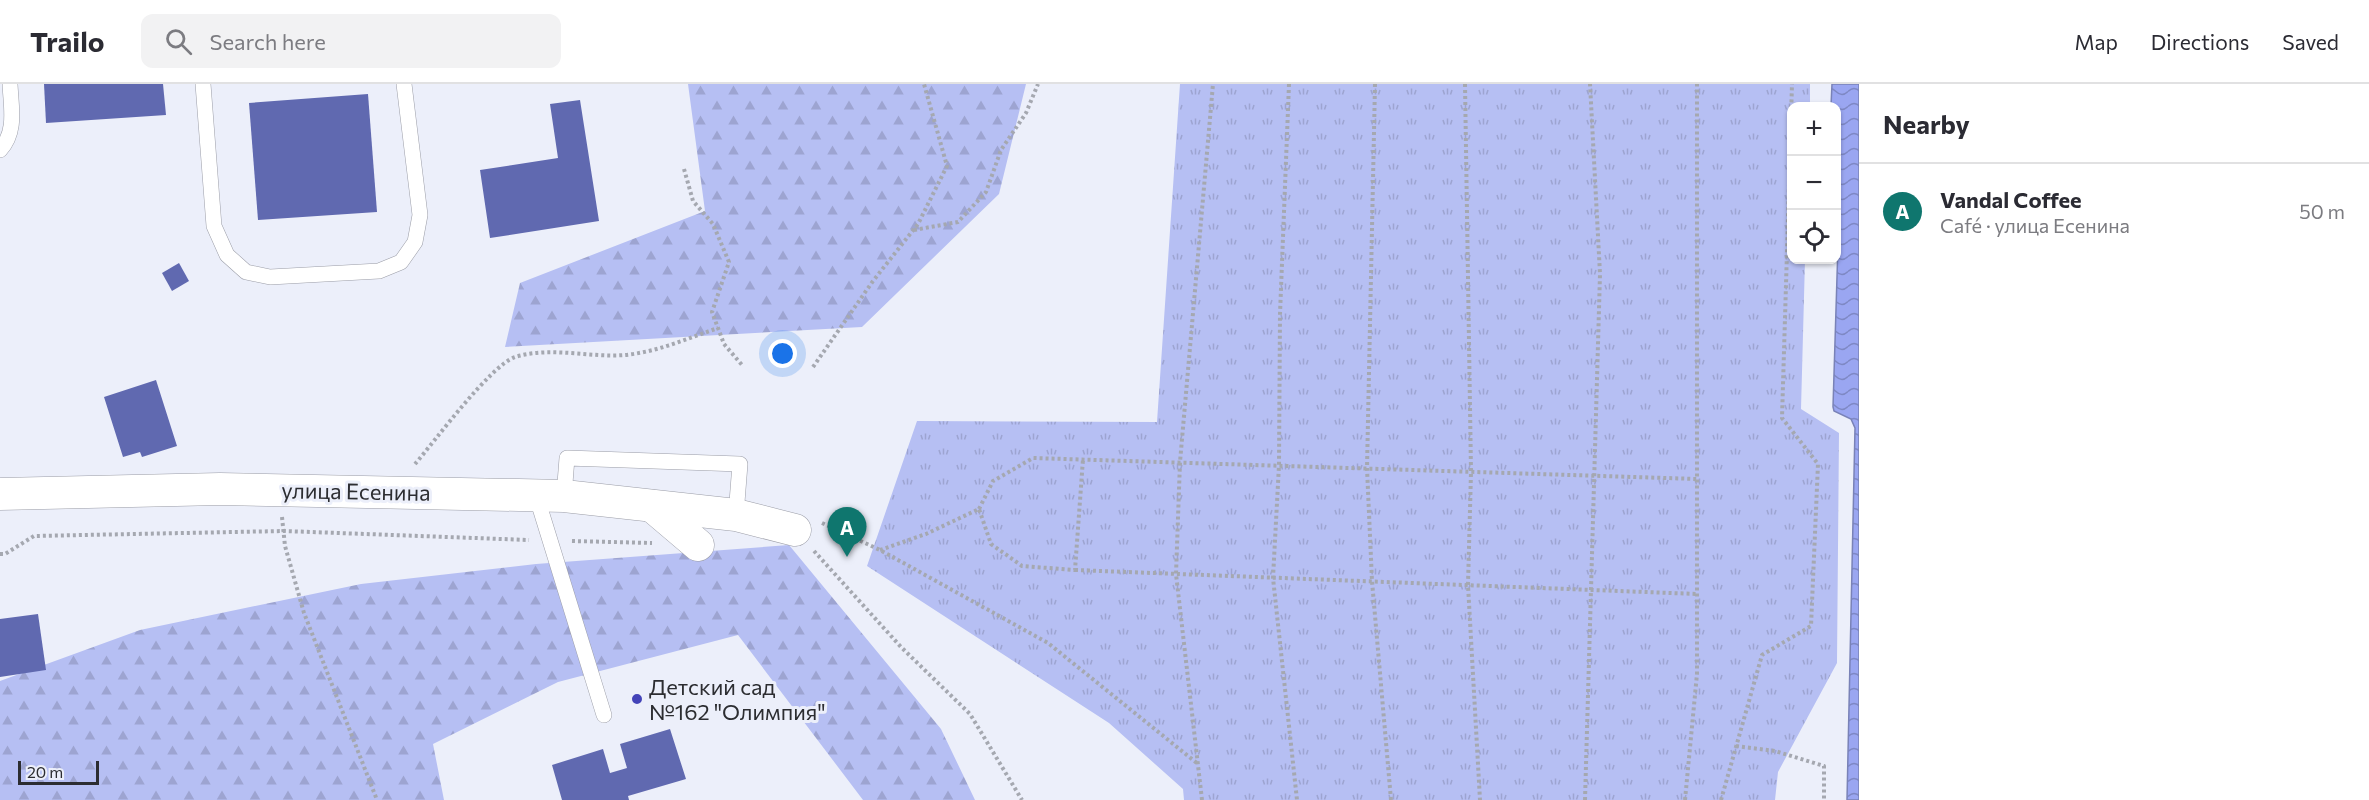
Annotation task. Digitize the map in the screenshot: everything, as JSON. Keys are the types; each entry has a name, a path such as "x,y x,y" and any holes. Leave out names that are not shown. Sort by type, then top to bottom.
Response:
{"street":[{"name":"улица Есенина","path":"0,494 279,490 550,496 736,515 795,530"},
{"path":"652,506 698,545"}],"lane":[{"path":"0,150 9,138 12,121 10,84"},
{"path":"203,84 214,226 227,255 246,272 270,277 379,271 401,262 415,242 420,215 404,84"},
{"path":"604,715 550,496 567,458 740,464 736,515"}],"path":[{"path":"813,367 873,281 913,231 947,166 924,84"},
{"path":"913,231 958,222 986,192 1001,150 1026,113 1038,84"},
{"path":"1202,800 1176,574 1180,462 1213,84"},
{"path":"1289,84 1280,314 1279,465 1273,578 1297,800"},
{"path":"1375,84 1367,468 1372,581 1391,800"},
{"path":"1466,84 1471,472 1468,585 1480,800"},
{"path":"1585,800 1589,590 1600,274 1590,84"},
{"path":"1685,800 1697,674 1697,84"},
{"path":"1721,800 1762,655 1811,626 1818,464 1782,418 1792,84"},
{"path":"684,169 693,201 713,224 729,262 712,312 724,344 742,365"},
{"path":"392,492 495,370 514,357 547,353 626,355 669,345 718,328"},
{"path":"880,549 926,534 979,509 993,481 1033,458 1697,479"},
{"path":"1075,570 1083,459"},
{"path":"279,490 285,546 304,613 377,800"},
{"path":"979,509 991,544 1022,566 1697,594"},
{"path":"1023,800 970,714 900,647 795,530 825,523 880,549 1048,643 1198,764"},
{"path":"0,554 5,554 34,536 284,531"},
{"path":"1736,746 1775,751 1824,766 1824,800"}],"green space":[{"path":"688,84 1026,84 999,194 862,327 505,347 520,283 705,211"},
{"path":"1180,84 1810,84 1810,102 1787,102 1787,264 1805,264 1801,409 1839,433 1837,663 1778,772 1775,800 1184,800 1183,789 1109,723 867,566 917,421 1157,422"},
{"path":"789,545 941,729 975,800 863,800 738,635 558,682 433,744 444,800 0,800 0,681 140,630 361,584 536,564"}],"water":[{"path":"1832,84 1859,84 1859,800 1847,800 1855,428 1851,419 1834,411 1833,407 1837,264 1841,264 1841,102 1831,102"}],"building":[{"path":"44,84 163,84 166,115 46,123"},
{"path":"368,94 377,212 258,220 249,103"},
{"path":"580,100 599,221 490,238 480,170 558,158 550,104"},
{"path":"179,263 189,281 172,291 162,273"},
{"path":"156,380 177,446 142,457 140,452 123,457 104,397"},
{"path":"38,614 46,670 0,677 0,619"},
{"path":"670,729 686,779 628,796 629,800 562,800 552,765 603,749 610,773 627,768 620,744"}],"place":[{"name":"Vandal Coffee","path":"847,557"},
{"name":"Детский сад №162 \"Олимпия\"","path":"637,699"}]}
